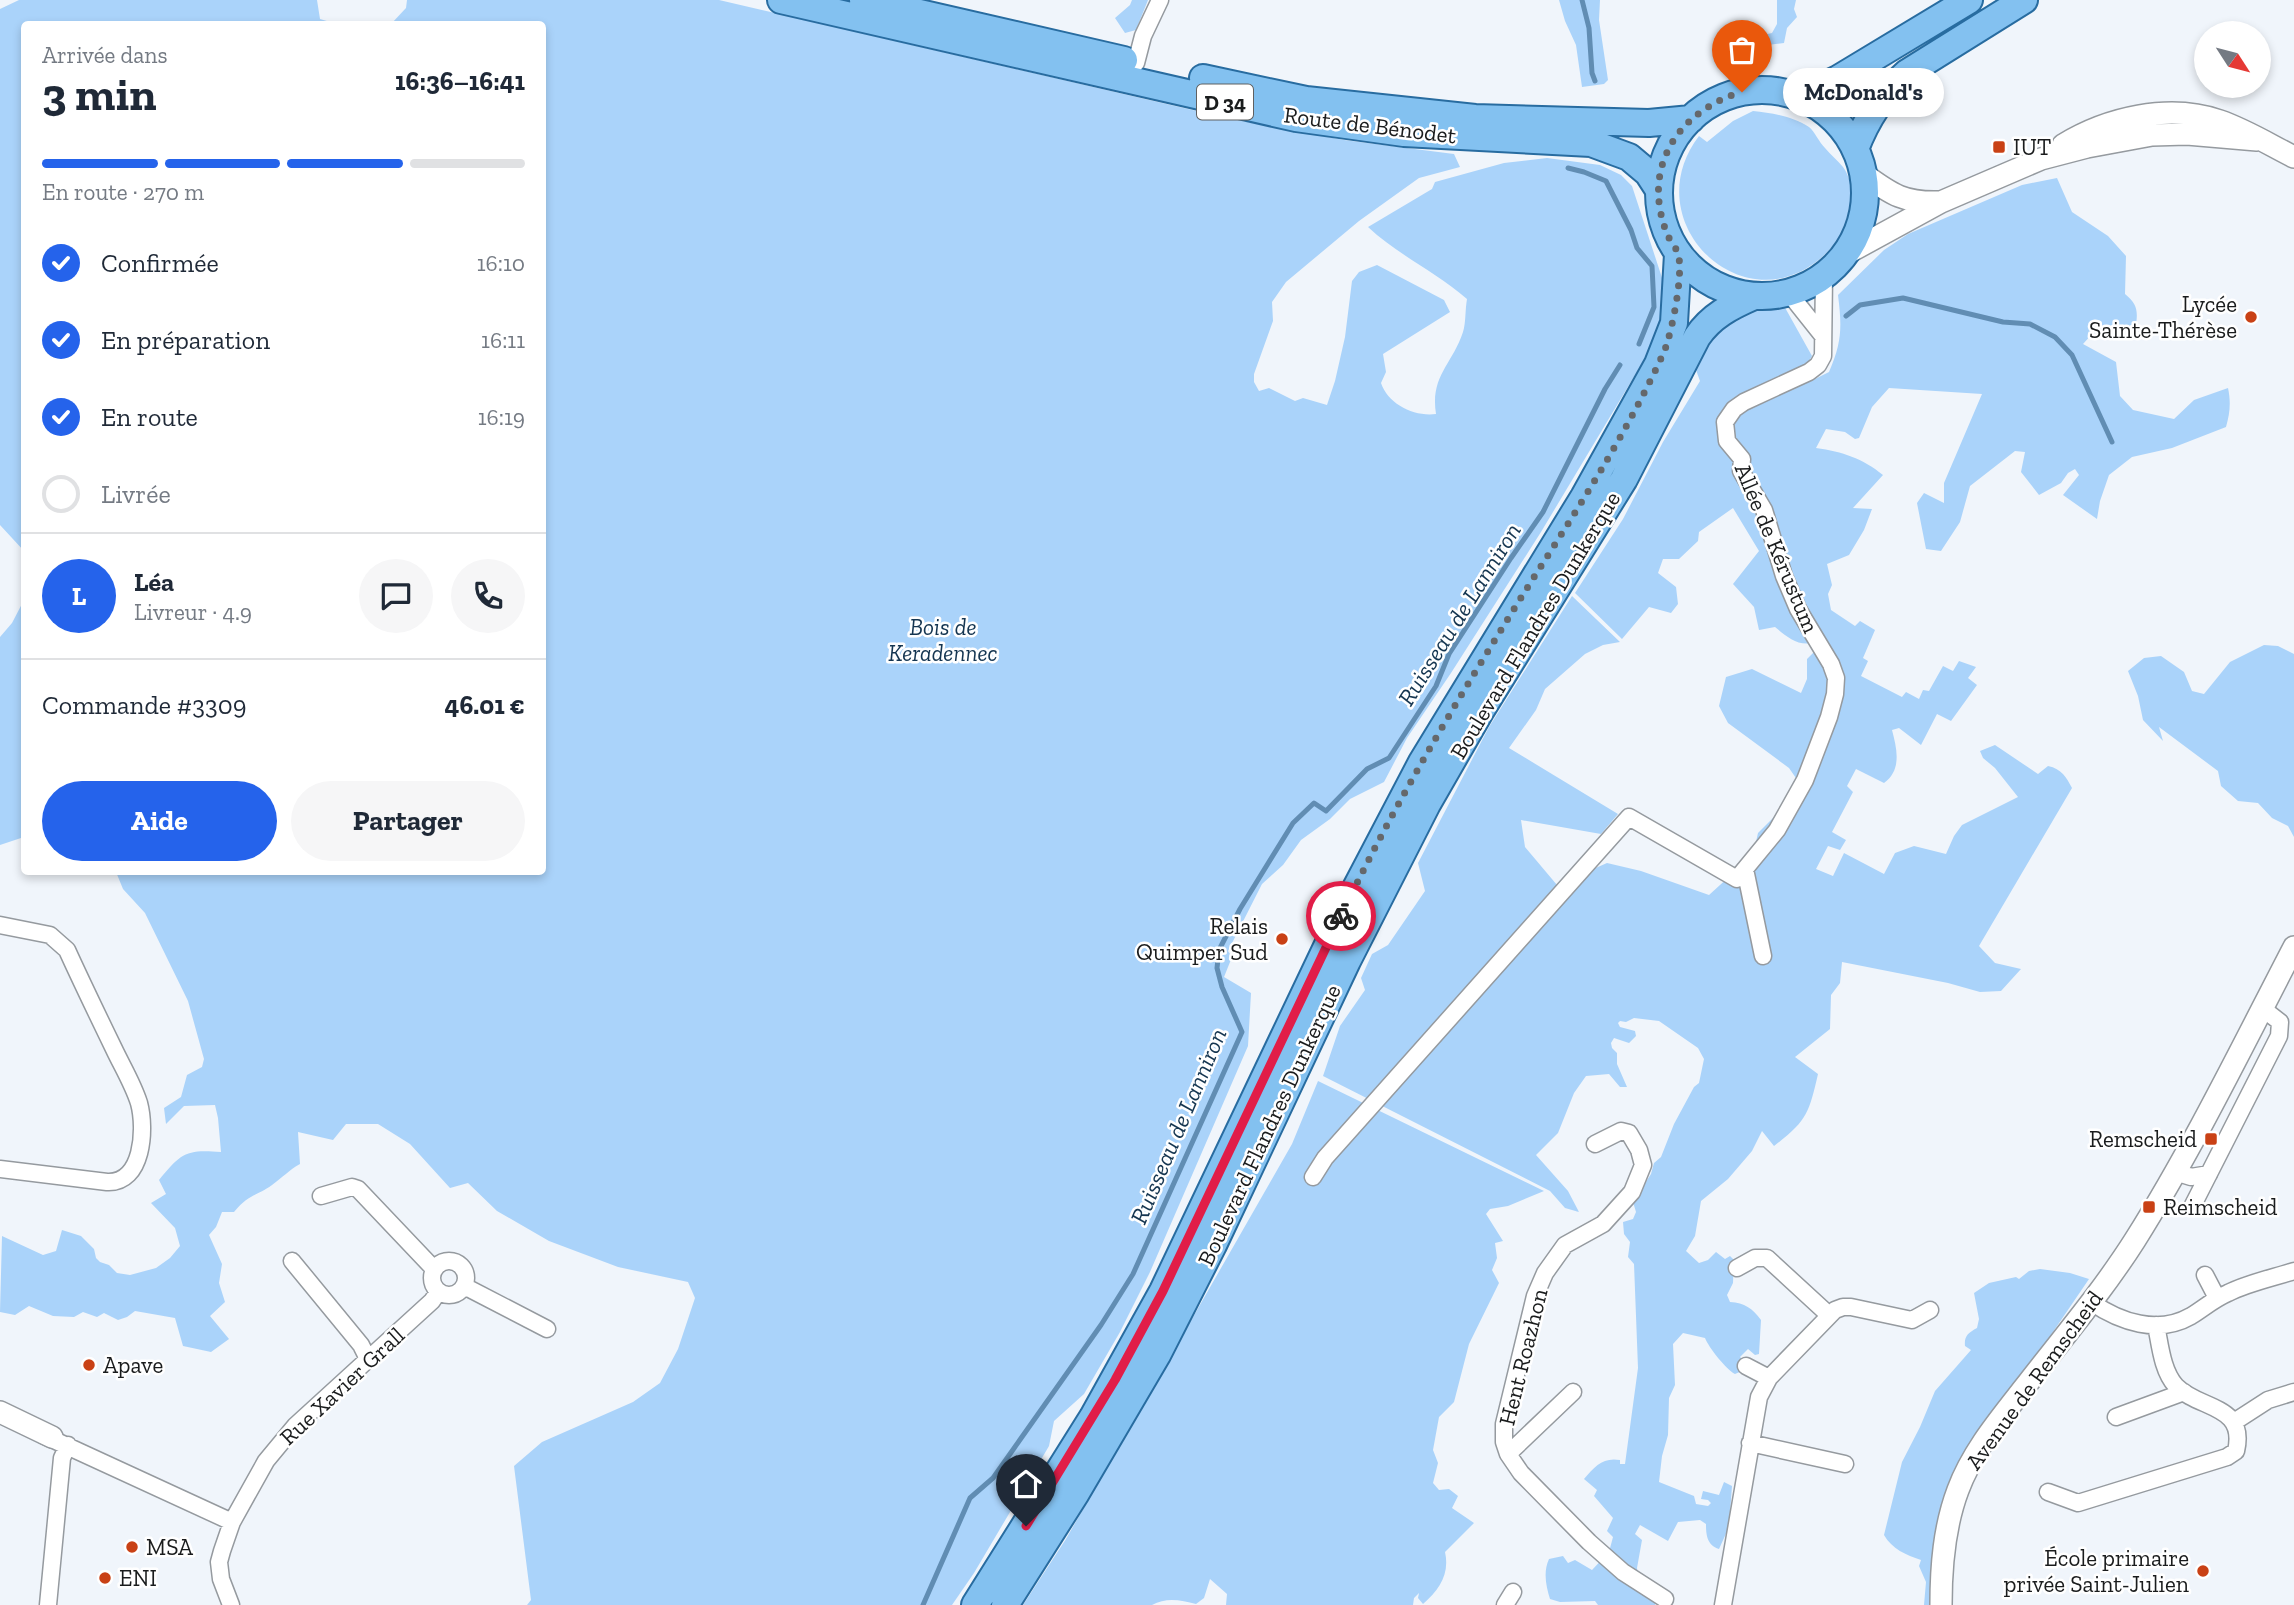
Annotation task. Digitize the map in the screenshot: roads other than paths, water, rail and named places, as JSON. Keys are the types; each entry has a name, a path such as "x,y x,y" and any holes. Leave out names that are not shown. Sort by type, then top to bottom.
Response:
{"main road":[{"name":"Route de Bénodet","path":"781,0 1320,122 1404,133 1591,143 1629,157 1647,173 1659,190"},
{"name":"Route de Bénodet","path":"863,0 1306,100 1398,112 1550,122 1659,123 1691,118"},
{"path":"1800,97 1838,79 1969,0"},
{"path":"1855,149 1872,112 1898,81 2024,0"},
{"path":"1772,91 1800,97 1817,106 1845,132 1865,175 1863,216 1844,254 1824,275 1788,292 1754,296 1732,292 1711,283 1693,270 1678,254 1663,223 1659,190 1661,170 1668,151 1691,118 1715,102 1742,92 1772,91"},
{"name":"Boulevard Flandres Dunkerque","path":"975,1605 1060,1471 1157,1303 1213,1191 1345,909 1422,762 1604,464 1653,374 1674,323 1678,254"},
{"name":"Boulevard Flandres Dunkerque","path":"1005,1605 1076,1493 1157,1355 1213,1245 1347,961 1447,768 1624,479 1697,337 1721,312 1754,296"}],"street":[{"path":"1136,63 1143,36 1160,0"},
{"path":"1844,254 1941,202 2041,159 2085,133 2111,123 2145,116 2177,114 2205,117 2229,124 2294,157"},
{"path":"1865,175 1897,197 1941,202"},
{"name":"Allée de Kérustum","path":"1745,869 1777,830 1805,780 1829,718 1836,678 1831,664 1798,609 1784,576 1764,510 1741,471 1742,459 1727,441 1725,422 1734,409 1744,402 1809,372 1818,365 1822,356 1824,275"},
{"path":"1788,292 1823,336"},
{"path":"1313,1177 1325,1158 1629,817 1737,879 1745,869"},
{"path":"1745,869 1763,956"},
{"path":"0,925 50,935 66,950 133,1090 141,1120 141,1141 133,1170 121,1181 107,1182 0,1169"},
{"name":"Avenue de Remscheid","path":"1941,1605 1947,1526 1962,1480 1978,1450 2001,1418 2142,1248 2267,1011 2294,947"},
{"name":"Avenue de Remscheid","path":"2267,1011 2294,971"},
{"path":"2192,1207 2279,1036 2280,1022 2267,1011"},
{"name":"Hent Roazhon","path":"1595,1144 1621,1131 1629,1133 1642,1158 1641,1171 1632,1192 1618,1209 1603,1224 1565,1245 1539,1284 1506,1411 1503,1434 1508,1454 1521,1473 1589,1542 1623,1572 1667,1603"},
{"path":"2179,1174 2194,1177 2209,1174"},
{"path":"321,1196 352,1187 358,1189 434,1269"},
{"path":"1737,1268 1755,1258 1768,1258 1829,1315"},
{"path":"292,1261 361,1345 368,1359"},
{"path":"443,1262 460,1264 467,1276 464,1286 452,1295 439,1292 432,1280 434,1269 443,1262"},
{"path":"2095,1305 2110,1315 2132,1323 2156,1325 2190,1316 2217,1298 2294,1271"},
{"path":"2205,1275 2217,1298"},
{"path":"464,1286 547,1329"},
{"name":"Rue Xavier Grall","path":"231,1605 219,1569 222,1551 232,1522 266,1461 278,1446 439,1292"},
{"name":"Avenue de Remscheid","path":"1953,1605 1952,1574 1956,1535 1967,1495 1980,1466 2095,1305"},
{"path":"1723,1605 1759,1397 1769,1378 1829,1315 1843,1307 1912,1320 1930,1310"},
{"path":"2048,1492 2078,1503 2227,1457 2236,1451 2238,1444 2234,1422 2228,1415 2174,1384 2169,1376 2156,1325"},
{"path":"1746,1366 1769,1378"},
{"path":"2234,1422 2268,1400 2294,1391"},
{"name":"Hent Roazhon","path":"1508,1454 1573,1392"},
{"path":"2116,1417 2184,1392"},
{"path":"0,1412 232,1522"},
{"path":"0,1423 60,1441"},
{"path":"48,1605 62,1458 60,1441"},
{"path":"1750,1443 1845,1464"}],"waterway":[{"name":"Ruisseau de Lanniron","path":"1582,0 1589,28 1595,81"},
{"name":"Ruisseau de Lanniron","path":"1568,168 1606,181 1631,230 1637,248 1652,266 1654,307 1639,344"},
{"path":"1846,316 1860,305 1903,298 2003,322 2030,324 2055,337 2072,355 2112,442"},
{"name":"Ruisseau de Lanniron","path":"923,1605 970,1498 993,1478 1101,1325 1133,1274 1242,1032 1222,987 1217,968 1219,950 1240,909 1293,823 1314,803 1326,811 1367,769 1389,758 1436,686 1449,654 1543,512 1605,389 1620,365"}],"place":[{"name":"McDonald's","path":"1742,92"},
{"name":"IUT","path":"1999,147"},
{"name":"Lycée Sainte-Thérèse","path":"2251,317"},
{"name":"Relais Quimper Sud","path":"1282,939"},
{"name":"Remscheid","path":"2211,1139"},
{"name":"Reimscheid","path":"2149,1207"},
{"name":"Apave","path":"89,1365"},
{"name":"MSA","path":"132,1547"},
{"name":"École primaire privée Saint-Julien","path":"2203,1571"},
{"name":"ENI","path":"105,1578"}],"park label":[{"name":"Bois de Keradennec","path":"943,640"}]}
